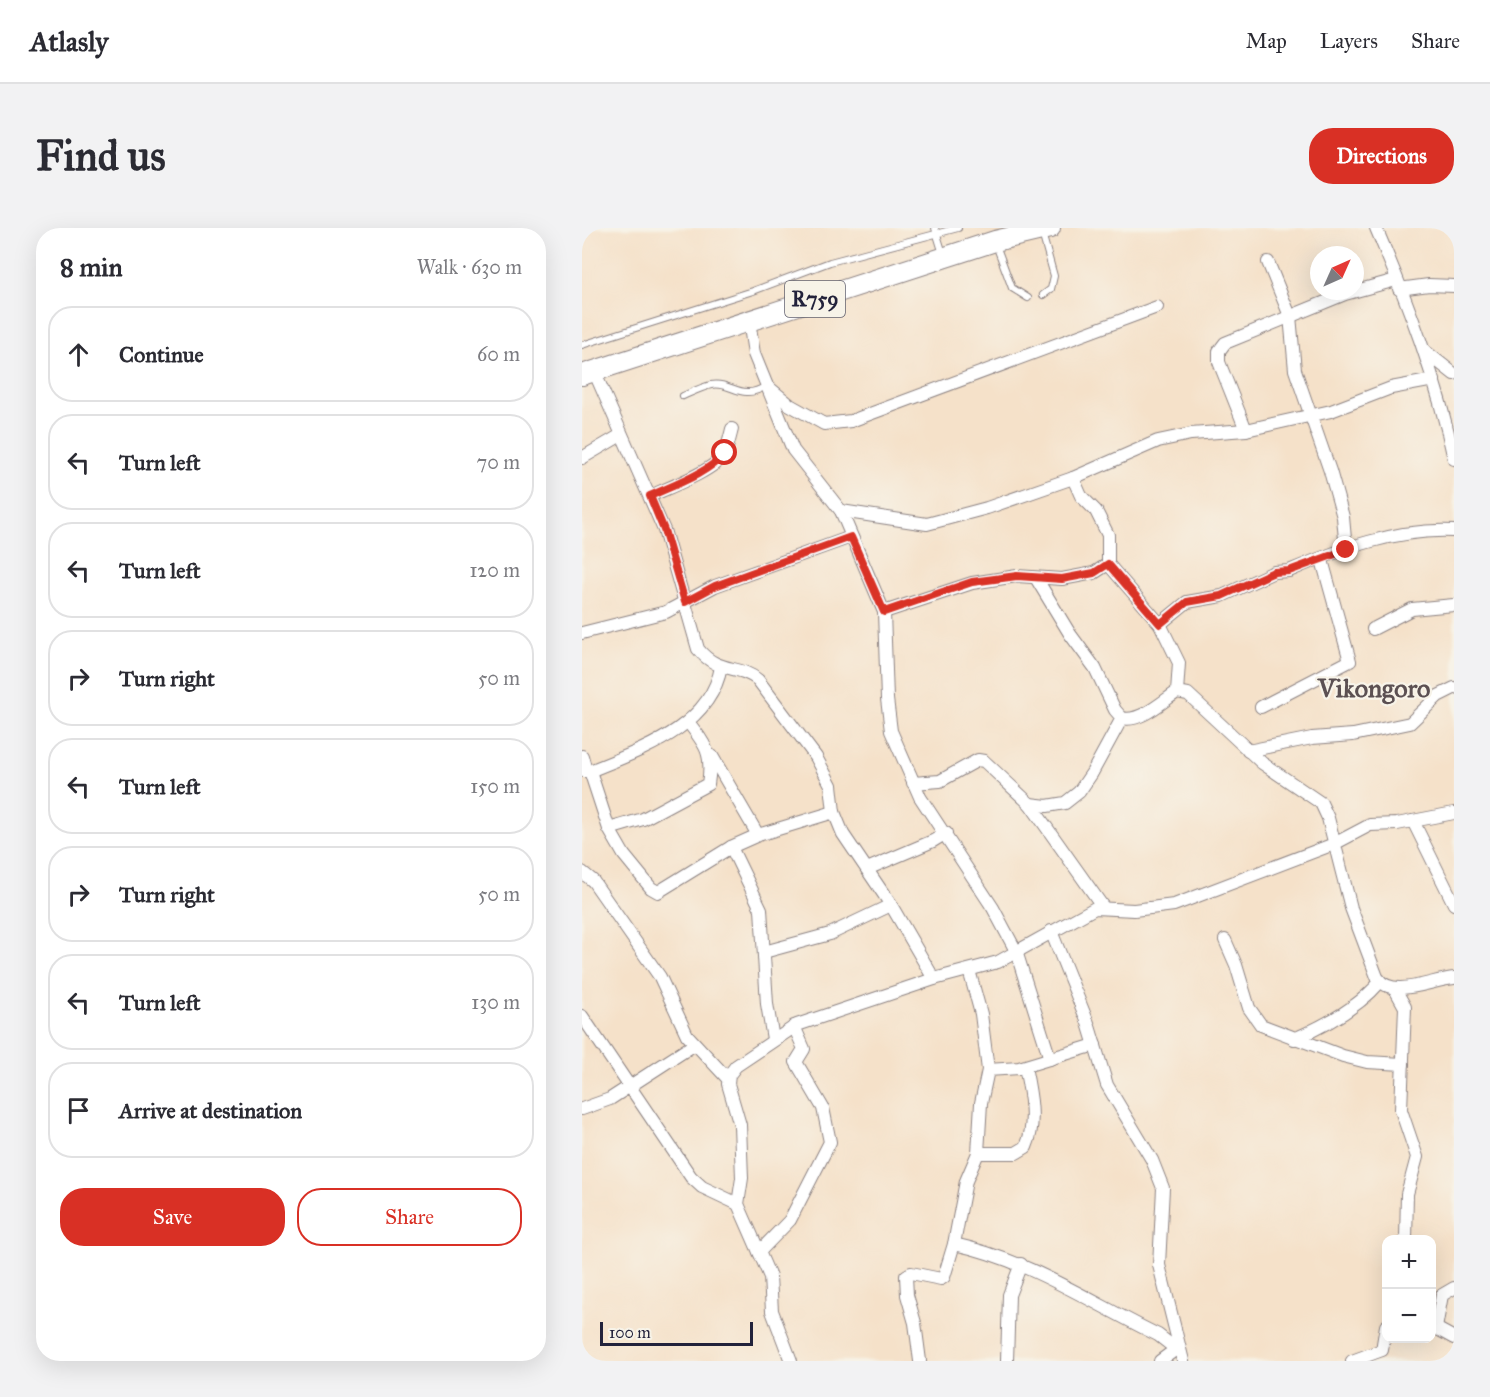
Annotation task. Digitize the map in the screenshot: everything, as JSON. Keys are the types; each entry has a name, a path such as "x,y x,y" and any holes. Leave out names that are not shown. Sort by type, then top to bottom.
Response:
{"main road":[{"name":"R759","path":"588,373 995,241 1046,229"}],"street":[{"path":"1376,228 1425,351 1454,459"},
{"path":"1268,262 1290,316 1295,370 1343,517 1346,550"},
{"path":"1246,430 1219,362 1219,351 1225,343 1235,337 1354,291 1398,284 1454,286"},
{"path":"766,386 790,405 824,424 851,422 1157,307"},
{"path":"749,320 754,354 793,450 841,511 884,612 887,699 891,731 920,798 946,833 1016,951 1050,1059"},
{"path":"1425,351 1454,374"},
{"path":"588,373 621,435 664,530 698,649 706,658 721,668 751,674 758,680 816,757 831,785 834,812 843,834 891,905 934,979"},
{"path":"841,511 927,524 987,508 1073,478 1158,441 1191,434 1246,430 1331,411 1391,388 1434,380"},
{"path":"650,496 720,459 725,453 732,429"},
{"path":"582,458 621,435"},
{"path":"1073,478 1081,496 1096,511 1108,536 1108,564 1160,624 1179,663 1177,692"},
{"path":"1160,624 1187,602 1221,596 1274,572 1289,571 1380,538 1420,531 1454,531"},
{"path":"582,633 666,612 715,586 851,537"},
{"path":"1261,707 1350,661 1322,560"},
{"path":"884,612 972,582 1017,576 1062,579 1094,573 1108,564"},
{"path":"1036,578 1065,626 1095,668 1111,704 1122,718"},
{"path":"1373,629 1412,609 1454,605"},
{"path":"586,771 651,746 688,722 718,684 721,668"},
{"path":"1248,751 1312,738 1353,735 1410,723 1438,696 1454,688"},
{"path":"1122,718 1142,715 1177,692 1188,694 1203,705 1248,751 1273,772 1321,803 1328,818 1351,908 1380,982 1388,988 1395,989 1454,978"},
{"path":"1030,804 1036,807 1065,802 1078,792 1092,773 1122,718"},
{"path":"688,722 702,740 758,835"},
{"path":"609,829 643,819 708,784 712,761 702,740"},
{"path":"582,756 609,829 624,855 651,888 658,892 731,847 758,835 834,812"},
{"path":"913,783 940,781 978,760 984,761 1030,804 1102,907"},
{"path":"728,1078 736,1066 794,1026 934,979 998,962 1089,910 1102,907 1134,910 1173,905 1334,844 1370,825 1413,821 1454,813"},
{"path":"1413,821 1454,904"},
{"path":"867,869 933,841 946,833"},
{"path":"731,847 761,909 773,1039"},
{"path":"582,872 592,881 660,977 679,1022 695,1044 728,1078 740,1125 742,1178 738,1204 770,1277 775,1321 791,1361"},
{"path":"764,952 830,934 891,905"},
{"path":"1051,931 1095,1045 1107,1085 1152,1160 1163,1188 1159,1265 1177,1348 1183,1361"},
{"path":"1225,940 1236,965 1249,1008 1257,1022 1294,1039 1351,1058 1403,1064"},
{"path":"920,1361 915,1323 907,1295 906,1276 911,1273 943,1279 954,1244 966,1181 978,1153 981,1103 988,1070 981,1014 969,970"},
{"path":"1294,1039 1321,1027 1370,994 1380,982"},
{"path":"1395,989 1405,1007 1402,1114 1417,1157 1407,1194 1406,1235"},
{"path":"582,1016 690,1176 702,1186 738,1204"},
{"path":"759,1252 790,1220 830,1142 823,1108 796,1062 804,1050 794,1026"},
{"path":"582,1109 610,1099 695,1044"},
{"path":"988,1070 1025,1066 1095,1045"},
{"path":"978,1153 1016,1153 1026,1147 1030,1135 1031,1108 1025,1066"},
{"path":"954,1244 989,1251 1021,1264 1158,1335 1177,1348"},
{"path":"1007,1361 1008,1304 1012,1282 1021,1264"},
{"path":"1436,1320 1443,1295 1454,1288"},
{"path":"1436,1328 1454,1338"},
{"path":"1352,1361 1382,1350 1383,1343"},
{"path":"1160,1361 1177,1348"}],"lane":[{"path":"582,345 753,291 830,262 935,231 958,228"},
{"path":"1043,295 1051,289 1054,276 1046,229"},
{"path":"935,231 944,258"},
{"path":"995,241 1012,288 1028,298"},
{"path":"683,396 712,384 742,393 757,391 766,386"}],"district":[{"name":"Vikongoro","path":"1374,688"}],"route":[{"path":"725,453 720,459 686,479 650,496 664,530 685,602 715,586 851,537 870,575 884,612 972,582 1017,576 1062,579 1094,573 1108,564 1160,624 1181,604 1221,596 1274,572 1289,571 1346,550"}]}
